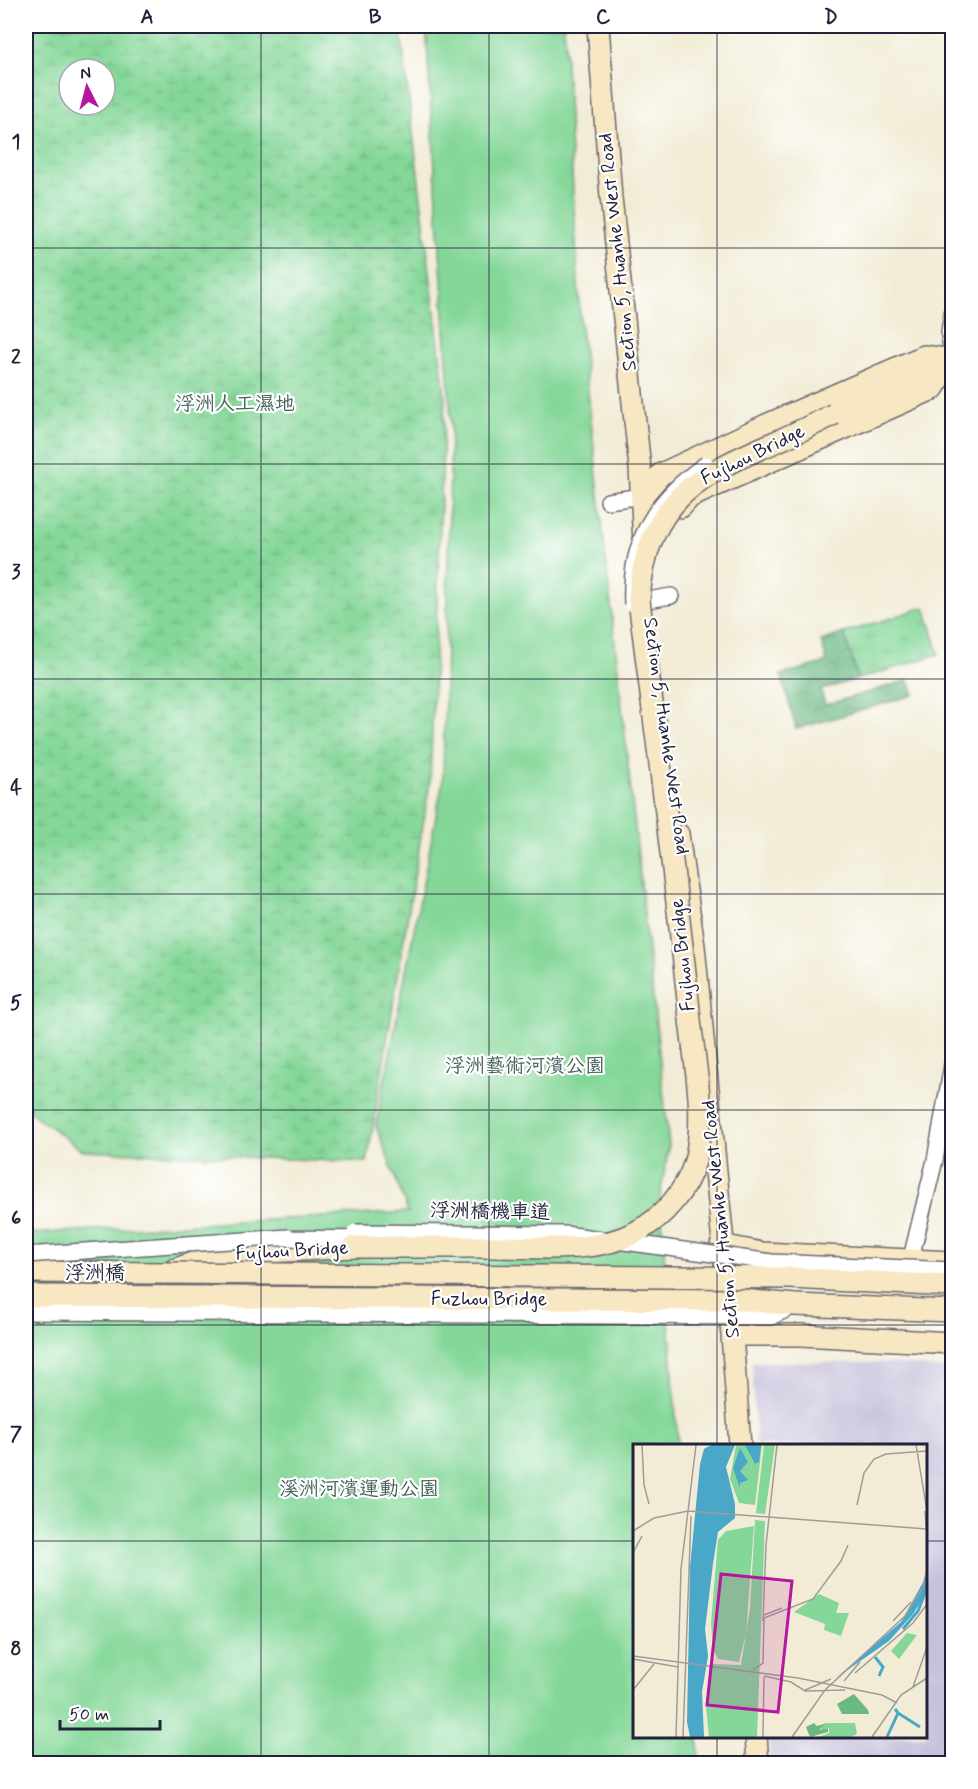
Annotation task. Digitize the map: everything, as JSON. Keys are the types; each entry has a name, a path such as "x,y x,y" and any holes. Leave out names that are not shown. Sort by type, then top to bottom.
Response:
{"main road":[{"name":"Section 5, Huanhe West Road","path":"598,26 611,197 642,496 648,600 692,929 721,1245 732,1335 740,1444"},
{"path":"924,356 952,360 933,389 690,497 664,501 642,496 661,474 766,425 924,356"},
{"name":"Fujhou Bridge","path":"165,1273 214,1255 354,1247 600,1245 637,1232 656,1220 672,1204 695,1161 700,1120 682,945 639,600 642,566 654,530 670,505 696,482 733,461 795,435 834,414 952,360"},
{"path":"645,569 675,513 690,497"},
{"path":"721,1245 762,1252 911,1258 952,1262"},
{"name":"浮洲橋","path":"26,1272 165,1273"},
{"name":"Fuzhou Bridge","path":"165,1273 790,1278 952,1286"},
{"name":"Fuzhou Bridge","path":"26,1296 732,1300 795,1305 952,1311"},
{"path":"732,1335 801,1335 946,1345"},
{"path":"756,1738 758,1764"}],"street":[{"path":"952,313 949,332 952,360"},
{"path":"280,1238 565,1240 600,1237 621,1231 640,1221 672,1191 683,1170 690,1146 691,1118 674,946 632,615 631,581 636,551 648,522 666,497 684,479 706,464 781,431 834,414"},
{"path":"608,501 642,496"},
{"path":"648,600 671,596"},
{"path":"911,1258 935,1160 952,1065"},
{"name":"浮洲橋機車道","path":"26,1255 354,1232 565,1234 772,1262 952,1270"},
{"path":"26,1312 771,1317 795,1305"},
{"path":"922,1310 952,1318"}],"shaded area":[{"path":"752,1362 889,1363 952,1370 952,1763 770,1763 769,1738 927,1738 927,1444 756,1444"}],"green space":[{"name":"浮洲人工濕地","path":"26,26 400,26 445,396 430,782 367,1162 83,1151 30,1112 26,1099"},
{"name":"溪洲河濱運動公園","path":"426,26 564,26 580,318 669,1145 660,1197 678,1444 633,1444 633,1738 698,1738 699,1763 26,1764 26,1234 408,1212 376,1126 443,780 451,424"},
{"path":"925,607 939,654 858,679 844,633"},
{"path":"844,633 858,679 821,690 825,705 909,680 914,695 796,729 781,675 827,662 821,641"}],"park label":[{"name":"浮洲藝術河濱公園","path":"525,1066"}]}
